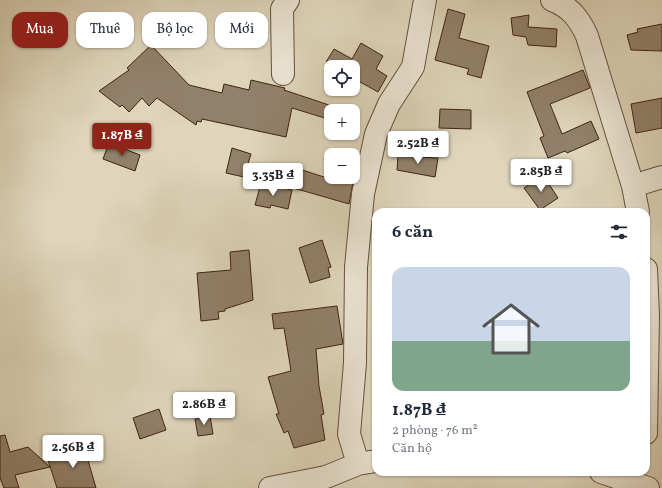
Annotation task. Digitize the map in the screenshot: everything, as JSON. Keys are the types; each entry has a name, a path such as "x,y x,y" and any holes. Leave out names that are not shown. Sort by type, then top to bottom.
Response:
{"street":[{"path":"283,74 282,9 288,0"},
{"path":"270,488 327,482 367,463 349,434 355,363 356,267 363,194 376,134 389,104 413,67 425,0"},
{"path":"552,0 566,7 576,15 587,36 633,186 637,208"},
{"path":"633,186 662,177"},
{"path":"619,476 646,482"}],"building":[{"path":"448,9 465,14 459,38 489,46 481,78 467,74 469,69 435,60"},
{"path":"529,15 528,27 557,29 556,47 528,45 526,37 513,35 511,18"},
{"path":"662,24 662,51 631,50 627,35 638,32 637,29"},
{"path":"361,43 383,56 376,69 387,76 378,92 360,82 360,60 327,60 334,49 352,59"},
{"path":"148,48 154,48 189,85 222,93 224,84 249,90 251,80 285,88 284,90 326,104 324,104 324,118 292,108 286,137 202,119 201,122 197,121 196,125 157,98 149,106 142,98 129,112 122,105 120,107 99,91 129,70 127,68"},
{"path":"583,70 590,88 550,104 562,134 591,121 599,139 567,153 565,151 548,158 540,138 544,136 527,92"},
{"path":"662,98 662,128 636,133 631,104"},
{"path":"440,109 471,110 471,129 439,128"},
{"path":"109,143 140,155 135,171 103,159"},
{"path":"232,148 251,154 244,177 226,173"},
{"path":"398,156 438,158 435,177 397,170"},
{"path":"296,168 324,177 324,184 353,184 349,204 290,187"},
{"path":"543,175 558,198 543,208 539,208 524,188"},
{"path":"261,183 292,190 288,209 271,205 270,208 255,205"},
{"path":"322,240 331,267 328,268 330,277 310,283 299,248"},
{"path":"249,250 253,300 225,309 225,311 218,312 219,319 201,321 197,273 231,270 230,252"},
{"path":"337,306 343,344 316,349 319,386 324,414 321,415 325,440 294,448 288,431 284,433 276,414 279,414 268,377 291,371 284,328 274,329 272,314"},
{"path":"159,409 166,430 140,439 133,418"},
{"path":"210,416 213,434 198,436 195,419"},
{"path":"5,435 10,452 28,447 50,467 15,475 19,488 4,488 0,478 0,436"},
{"path":"83,443 96,488 57,488 48,460 68,454 66,448"}]}
